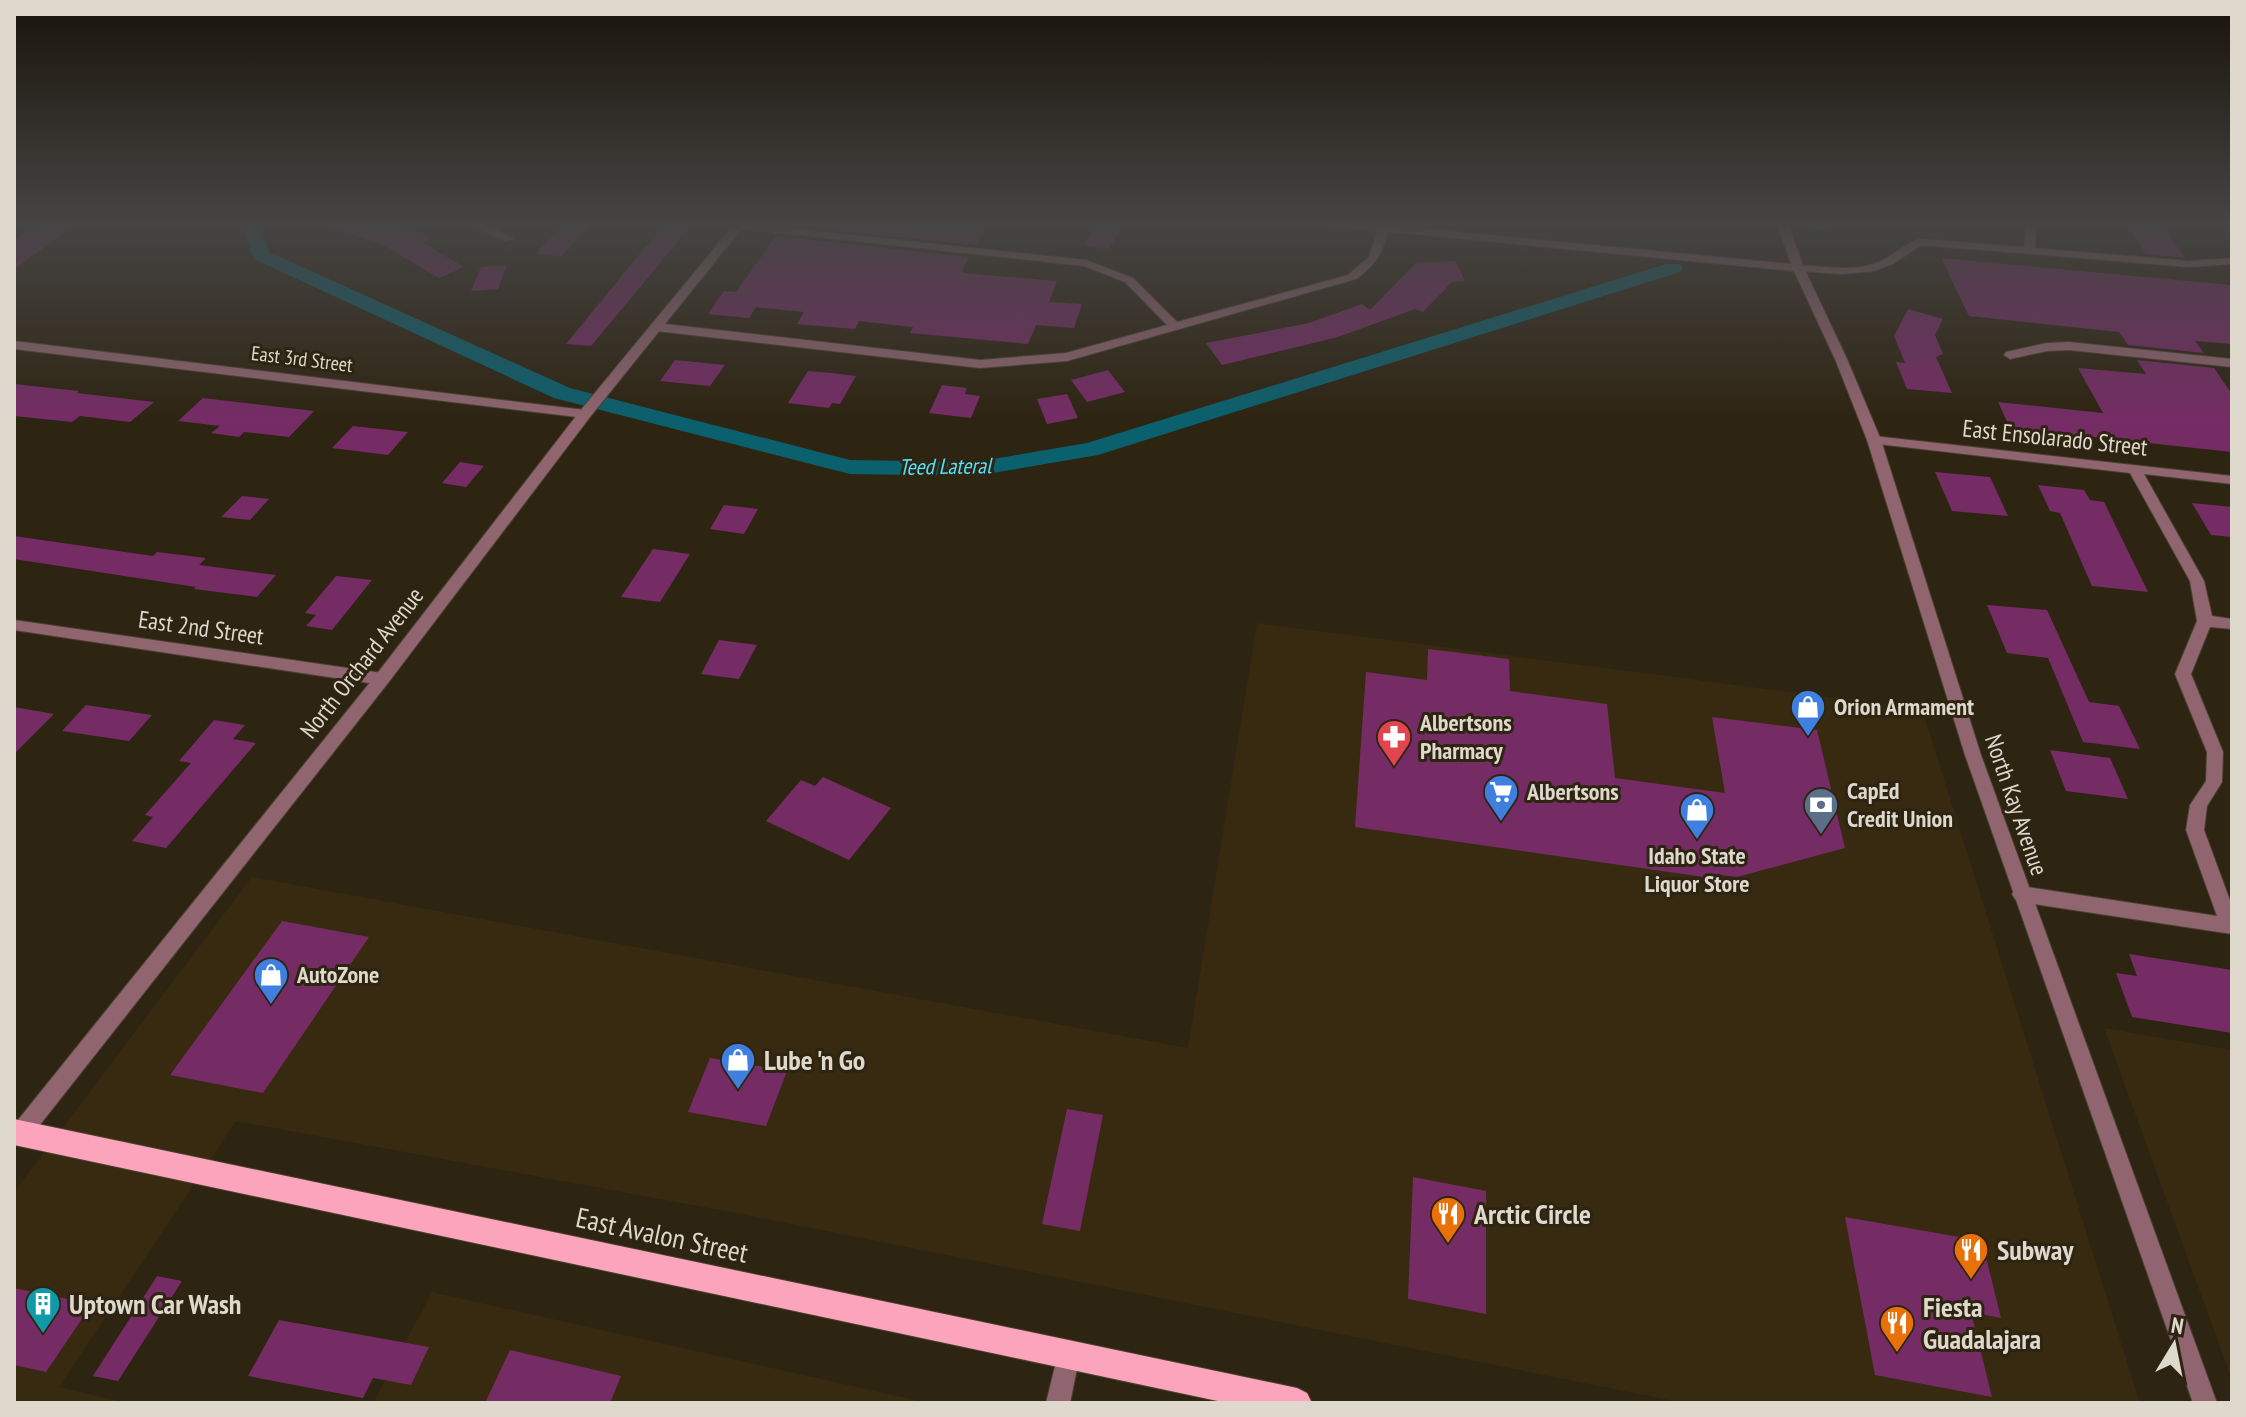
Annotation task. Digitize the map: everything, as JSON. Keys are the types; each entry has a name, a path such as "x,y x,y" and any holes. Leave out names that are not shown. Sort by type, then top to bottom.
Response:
{"main road":[{"name":"East Avalon Street","path":"16,1136 1297,1403"}],"street":[{"name":"North Orchard Avenue","path":"16,1136 382,679 591,406 688,288"},
{"path":"1137,288 1175,327"},
{"path":"656,327 980,364 1067,357 1313,288"},
{"name":"North Kay Avenue","path":"1808,288 1874,440 1926,614 2021,894 2205,1403"},
{"name":"East 3rd Street","path":"14,345 591,406"},
{"path":"2010,355 2069,346 2232,363"},
{"name":"East Ensolarado Street","path":"1874,440 2232,480"},
{"path":"2021,894 2231,926 2195,830 2199,805 2214,782 2215,752 2183,674 2205,621 2197,581 2135,470"},
{"path":"2205,621 2232,624"},
{"name":"East 2nd Street","path":"14,625 382,679"},
{"path":"1058,1403 1068,1354"}],"shaded area":[{"path":"1257,623 1922,709 2140,1403 1684,1403 747,1215 236,1121 59,1387 126,1403 14,1403 14,1192 252,877 1188,1048"},
{"path":"2104,1028 2232,1050 2232,1380"},
{"path":"432,1292 928,1403 373,1403"}],"building":[{"path":"472,288 498,288 498,289 471,291"},
{"path":"612,288 639,288 591,346 566,344"},
{"path":"739,288 1054,288 1049,302 1082,304 1074,328 1036,325 1028,344 910,333 913,327 859,321 855,329 797,324 804,312 756,307 749,318 708,314 724,291 736,292"},
{"path":"1391,288 1446,288 1423,312 1415,309 1338,337 1222,365 1206,343 1309,323 1362,304 1370,310"},
{"path":"1956,288 2232,288 2232,344 2195,341 2204,353 2128,345 2119,332 1969,316"},
{"path":"1908,309 1943,319 1935,335 1943,354 1936,357 1952,393 1907,389 1896,362 1905,363 1894,336"},
{"path":"675,360 725,365 710,386 660,381"},
{"path":"2137,360 2214,368 2232,394 2232,452 2010,428 1998,402 2103,413 2078,368 2146,374"},
{"path":"1108,370 1125,392 1087,402 1071,380"},
{"path":"808,371 856,376 840,404 832,403 829,408 788,403"},
{"path":"14,384 154,402 130,422 80,416 72,422 14,416"},
{"path":"942,385 967,388 965,394 980,396 971,418 929,413"},
{"path":"1067,394 1078,418 1047,424 1037,399"},
{"path":"203,398 314,411 289,437 244,432 239,437 211,433 220,426 178,421"},
{"path":"353,426 408,432 388,455 332,448"},
{"path":"460,462 484,466 466,487 442,483"},
{"path":"1935,472 1990,477 2008,516 1952,511"},
{"path":"2038,485 2084,490 2090,500 2104,502 2148,592 2092,586 2060,513 2050,511"},
{"path":"242,496 269,499 250,520 221,517"},
{"path":"2192,503 2232,507 2232,537 2211,535"},
{"path":"724,505 758,509 744,534 710,529"},
{"path":"14,536 153,556 157,552 206,558 199,565 276,575 257,597 194,589 196,587 14,559"},
{"path":"653,549 690,554 660,602 621,597"},
{"path":"336,576 372,580 332,630 306,626 316,615 305,613"},
{"path":"1987,605 2047,610 2089,702 2119,706 2140,749 2083,742 2048,658 2007,653"},
{"path":"719,640 757,645 739,679 701,674"},
{"path":"1428,649 1509,659 1510,691 1607,704 1615,778 1725,793 1712,717 1817,730 1845,848 1737,877 1713,874 1704,877 1355,827 1366,672 1427,680"},
{"path":"86,705 152,715 129,741 62,731"},
{"path":"14,707 54,714 14,754"},
{"path":"214,720 245,725 233,739 256,743 166,848 132,841 153,817 145,815 191,763 179,761"},
{"path":"2050,750 2110,758 2128,799 2066,791"},
{"path":"823,777 891,808 849,860 766,821 801,780 815,786"},
{"name":"AutoZone","path":"282,921 369,937 263,1093 170,1075"},
{"path":"2129,954 2232,970 2232,1033 2132,1017 2116,973 2137,976"},
{"name":"Lube 'n Go","path":"710,1058 787,1071 766,1126 688,1112"},
{"path":"1067,1109 1103,1115 1080,1231 1042,1224"},
{"name":"Arctic Circle","path":"1413,1177 1486,1191 1486,1314 1408,1299"},
{"path":"1845,1217 1982,1241 2001,1318 1971,1312 1992,1397 1875,1375"},
{"path":"157,1276 182,1281 118,1381 93,1376"},
{"name":"Uptown Car Wash","path":"14,1288 92,1304 46,1372 14,1365"},
{"path":"279,1320 429,1347 411,1385 373,1378 363,1398 248,1376"},
{"path":"510,1350 621,1376 610,1403 485,1403"}],"waterway":[{"name":"Teed Lateral","path":"333,288 562,393 850,467 975,469 1090,450 1609,288"}],"place":[{"name":"Orion Armament","path":"1808,738"},
{"name":"Albertsons Pharmacy","path":"1394,768"},
{"name":"Albertsons","path":"1501,823"},
{"name":"CapEd Credit Union","path":"1821,836"},
{"name":"Idaho State Liquor Store","path":"1697,841"},
{"name":"AutoZone","path":"271,1006"},
{"name":"Lube 'n Go","path":"738,1091"},
{"name":"Arctic Circle","path":"1448,1245"},
{"name":"Subway","path":"1971,1281"},
{"name":"Uptown Car Wash","path":"43,1335"},
{"name":"Fiesta Guadalajara","path":"1897,1354"}]}
